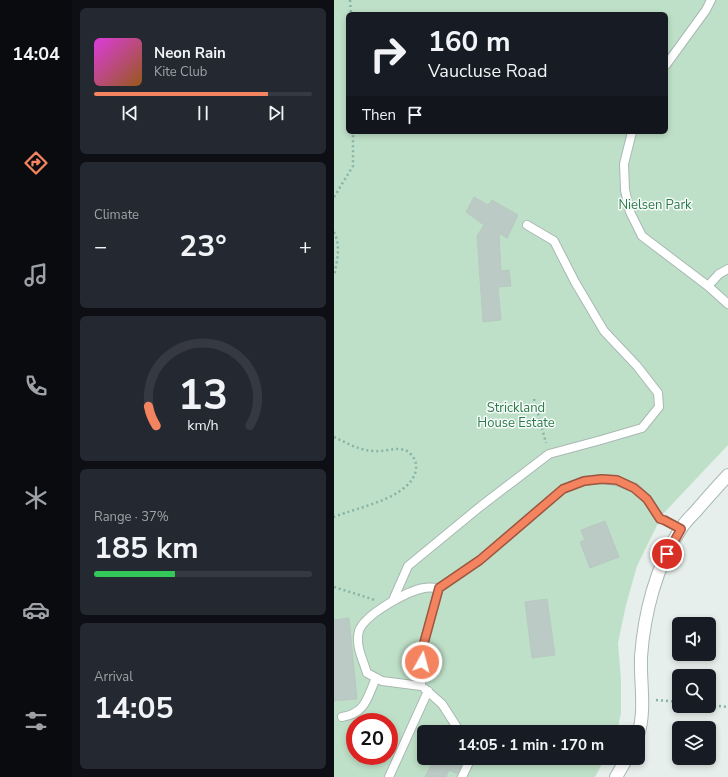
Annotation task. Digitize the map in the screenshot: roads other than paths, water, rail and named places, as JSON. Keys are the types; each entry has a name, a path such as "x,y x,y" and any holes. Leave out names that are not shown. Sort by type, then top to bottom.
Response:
{"street":[{"path":"640,725 643,699 641,663 643,636 656,582 663,562 670,546 681,529 728,475"},
{"path":"616,777 623,765"}],"lane":[{"path":"668,62 706,10 711,0"},
{"path":"632,134 624,164 624,190 630,212 642,236 708,286 728,304"},
{"path":"393,600 408,566 481,506 548,454 642,428 659,407 658,393 637,366 604,330 574,282 554,241 527,226"},
{"path":"708,286 719,274 728,269"},
{"path":"456,725 442,704 424,688 382,681 367,673 358,642 359,630 368,619 393,600 424,588 439,588 480,560 563,489 584,481 602,479 617,480 634,488 647,499 660,519 681,529"},
{"path":"389,777 424,688 422,650 439,588"},
{"path":"342,717 352,715 363,707 376,678"},
{"path":"462,777 468,765"}],"park label":[{"name":"Nielsen Park","path":"655,205"},
{"name":"Strickland House Estate","path":"516,416"}]}
